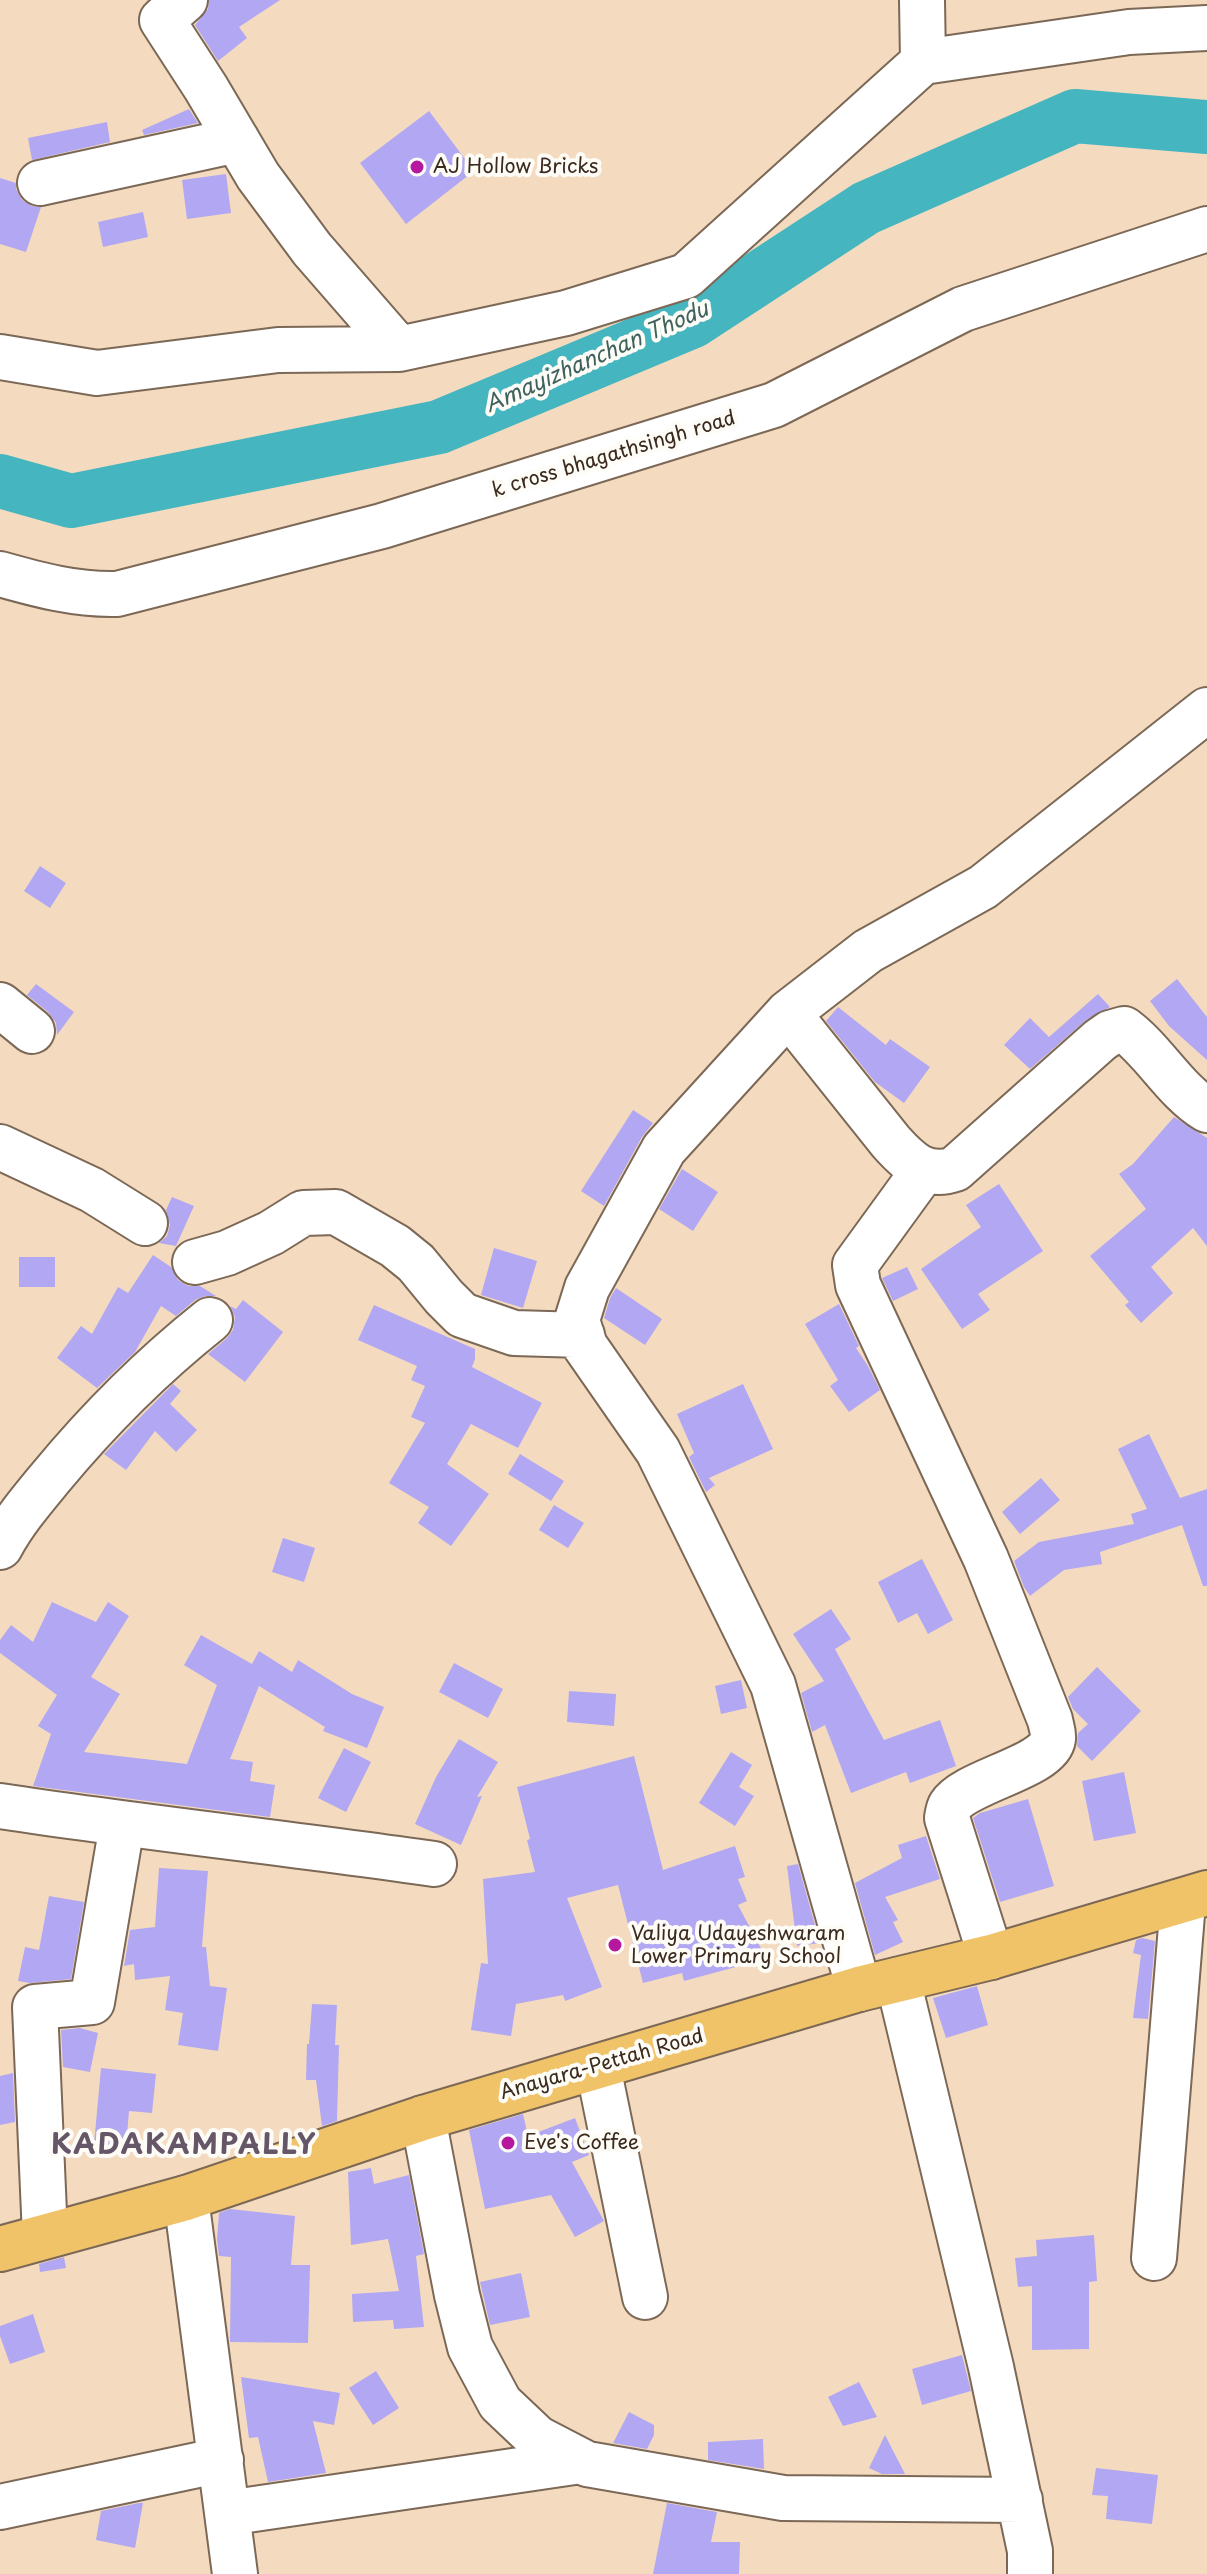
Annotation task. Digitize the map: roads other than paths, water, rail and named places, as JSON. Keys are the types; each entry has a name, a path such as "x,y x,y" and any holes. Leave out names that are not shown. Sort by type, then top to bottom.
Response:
{"main road":[{"name":"Anayara-Pettah Road","path":"0,2249 186,2198 423,2118 879,1985 991,1957 1195,1898"}],"street":[{"path":"922,0 923,62"},
{"path":"165,7 206,88 258,176 312,249 399,349"},
{"path":"0,357 97,373 278,350 399,349 566,313 686,276 923,62 1129,32 1207,28"},
{"path":"40,183 237,140"},
{"name":"k cross bhagathsingh road","path":"0,574 88,595 117,594 382,526 774,405 963,309 1207,229"},
{"path":"1030,2574 1030,2551 991,2367 879,1985 773,1685 658,1451 585,1346 577,1320 587,1288 664,1149 788,1013 868,951 983,887 1207,710"},
{"path":"788,1013 891,1142 906,1159 924,1170 942,1173 955,1169 1100,1040 1124,1029 1138,1039 1194,1102 1207,1110"},
{"path":"0,1147 92,1190 145,1223"},
{"path":"924,1170 855,1265 858,1285 986,1559 1054,1737 1049,1749 1033,1760 963,1795 949,1807 947,1818 991,1957"},
{"path":"195,1262 227,1253 271,1233 303,1213 336,1212 395,1246 416,1263 462,1315 514,1333 582,1335"},
{"path":"0,1547 11,1525 89,1431 163,1357 210,1320"},
{"path":"0,1806 122,1825 434,1864"},
{"path":"45,2236 35,2007 92,2002 122,1825"},
{"path":"1154,2258 1195,1898"},
{"path":"598,2067 645,2297"},
{"path":"423,2118 470,2347 500,2403 537,2438 587,2464 783,2498 1020,2500"},
{"path":"186,2198 235,2574"},
{"path":"0,2507 221,2460"},
{"path":"227,2513 581,2461"}],"waterway":[{"name":"Amayizhanchan Thodu","path":"0,481 71,501 439,427 693,321 866,208 1075,116 1207,127"}],"place":[{"name":"AJ Hollow Bricks","path":"417,167"},
{"name":"Valiya Udayeshwaram Lower Primary School","path":"615,1945"},
{"name":"Eve's Coffee","path":"508,2143"}],"district":[{"name":"KADAKAMPALLY","path":"184,2146"}]}
